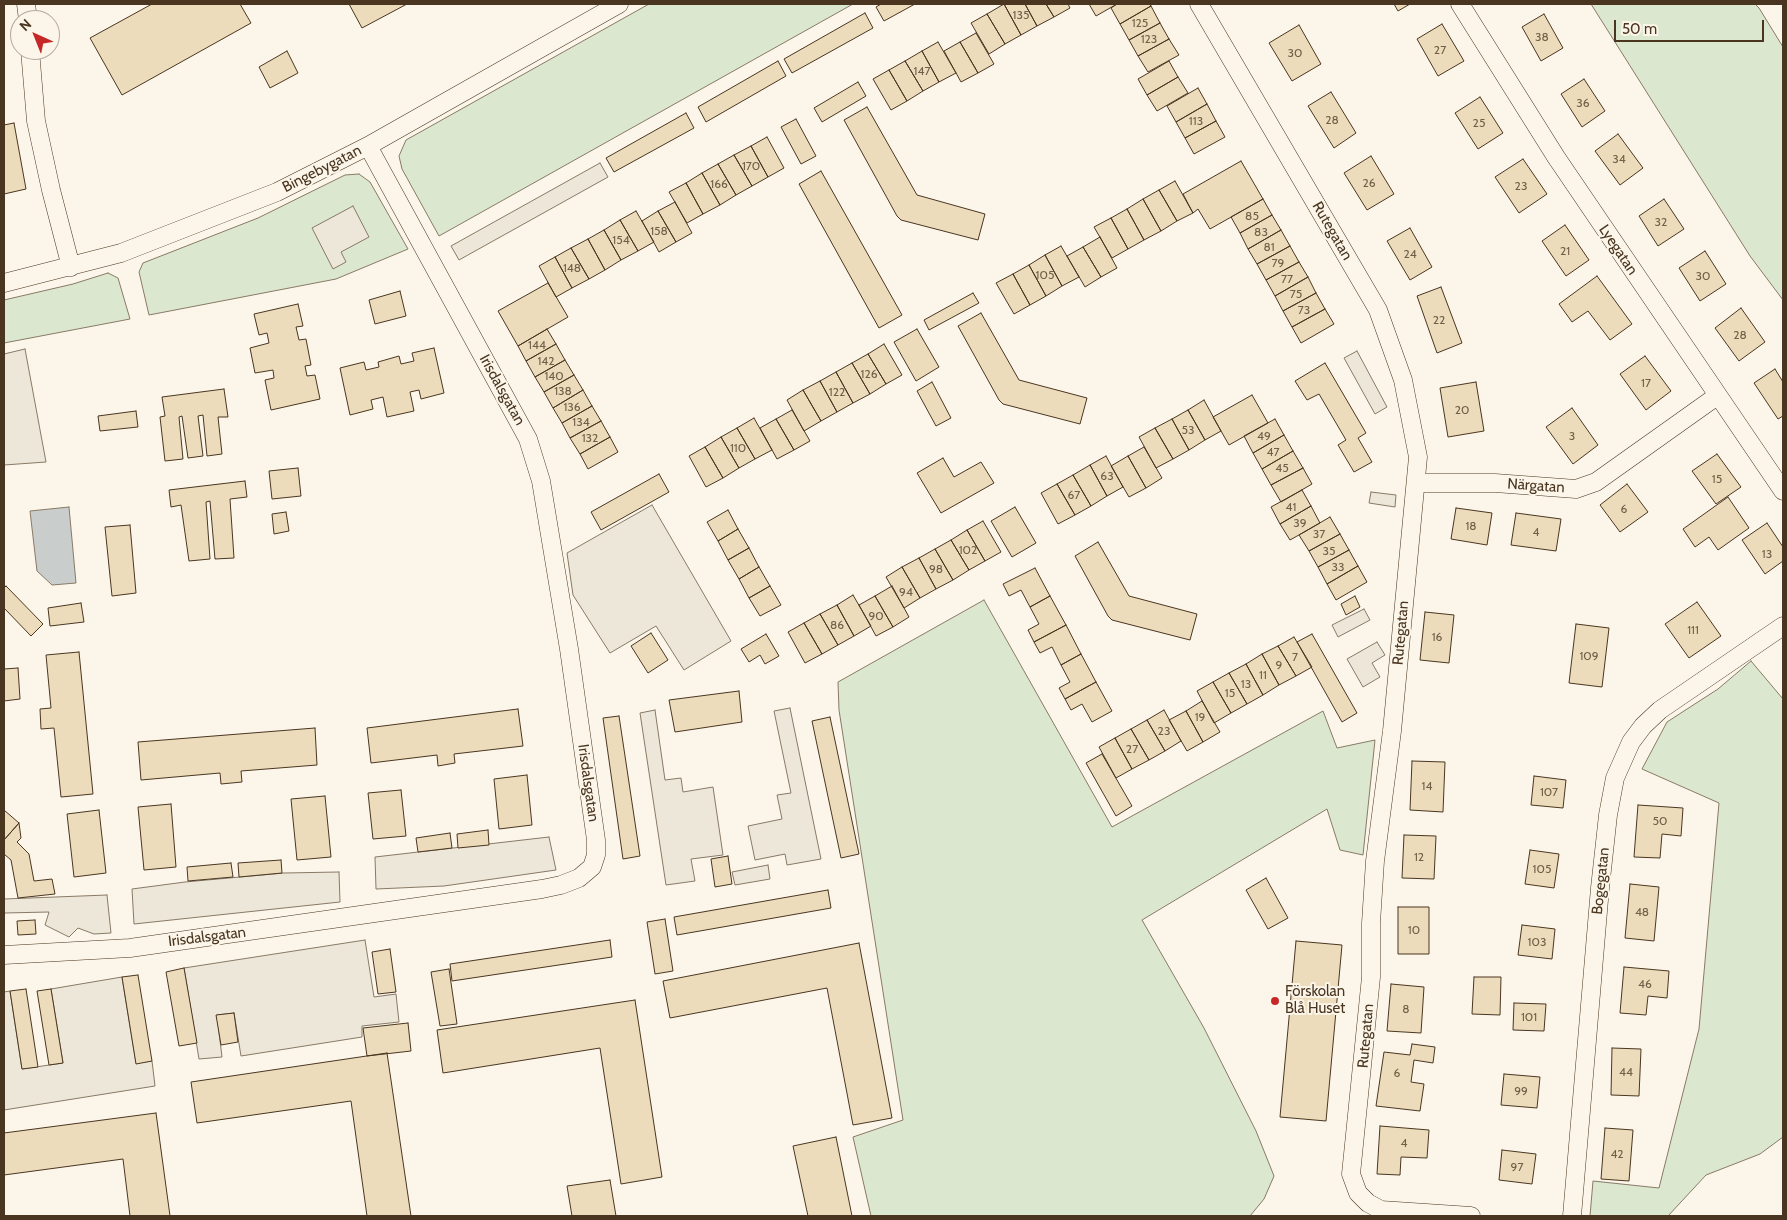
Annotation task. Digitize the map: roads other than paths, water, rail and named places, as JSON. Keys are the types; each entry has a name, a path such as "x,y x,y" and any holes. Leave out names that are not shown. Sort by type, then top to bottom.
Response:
{"street":[{"name":"Bingebygatan","path":"4,283 121,253 277,192 368,146 619,4"},
{"name":"Rutegatan","path":"1199,4 1378,310 1403,380 1418,457 1392,730 1375,861 1371,923 1372,977 1351,1174 1358,1193 1368,1203 1381,1210 1471,1216"},
{"name":"Lyegatan","path":"1460,4 1556,157 1783,491"},
{"path":"31,60 36,121 71,267"},
{"name":"Irisdalsgatan","path":"4,955 130,948 542,889 561,885 579,878 592,867 596,855 596,840 569,649 541,481 528,440 368,146"},
{"name":"Närgatan","path":"1416,482 1495,483 1576,488 1596,482 1717,396"},
{"name":"Bogegatan","path":"1572,1216 1603,861 1608,815 1615,778 1631,742 1643,726 1660,710 1783,626"}],"place":[{"name":"Förskolan Blå Huset","path":"1275,1001"}]}
